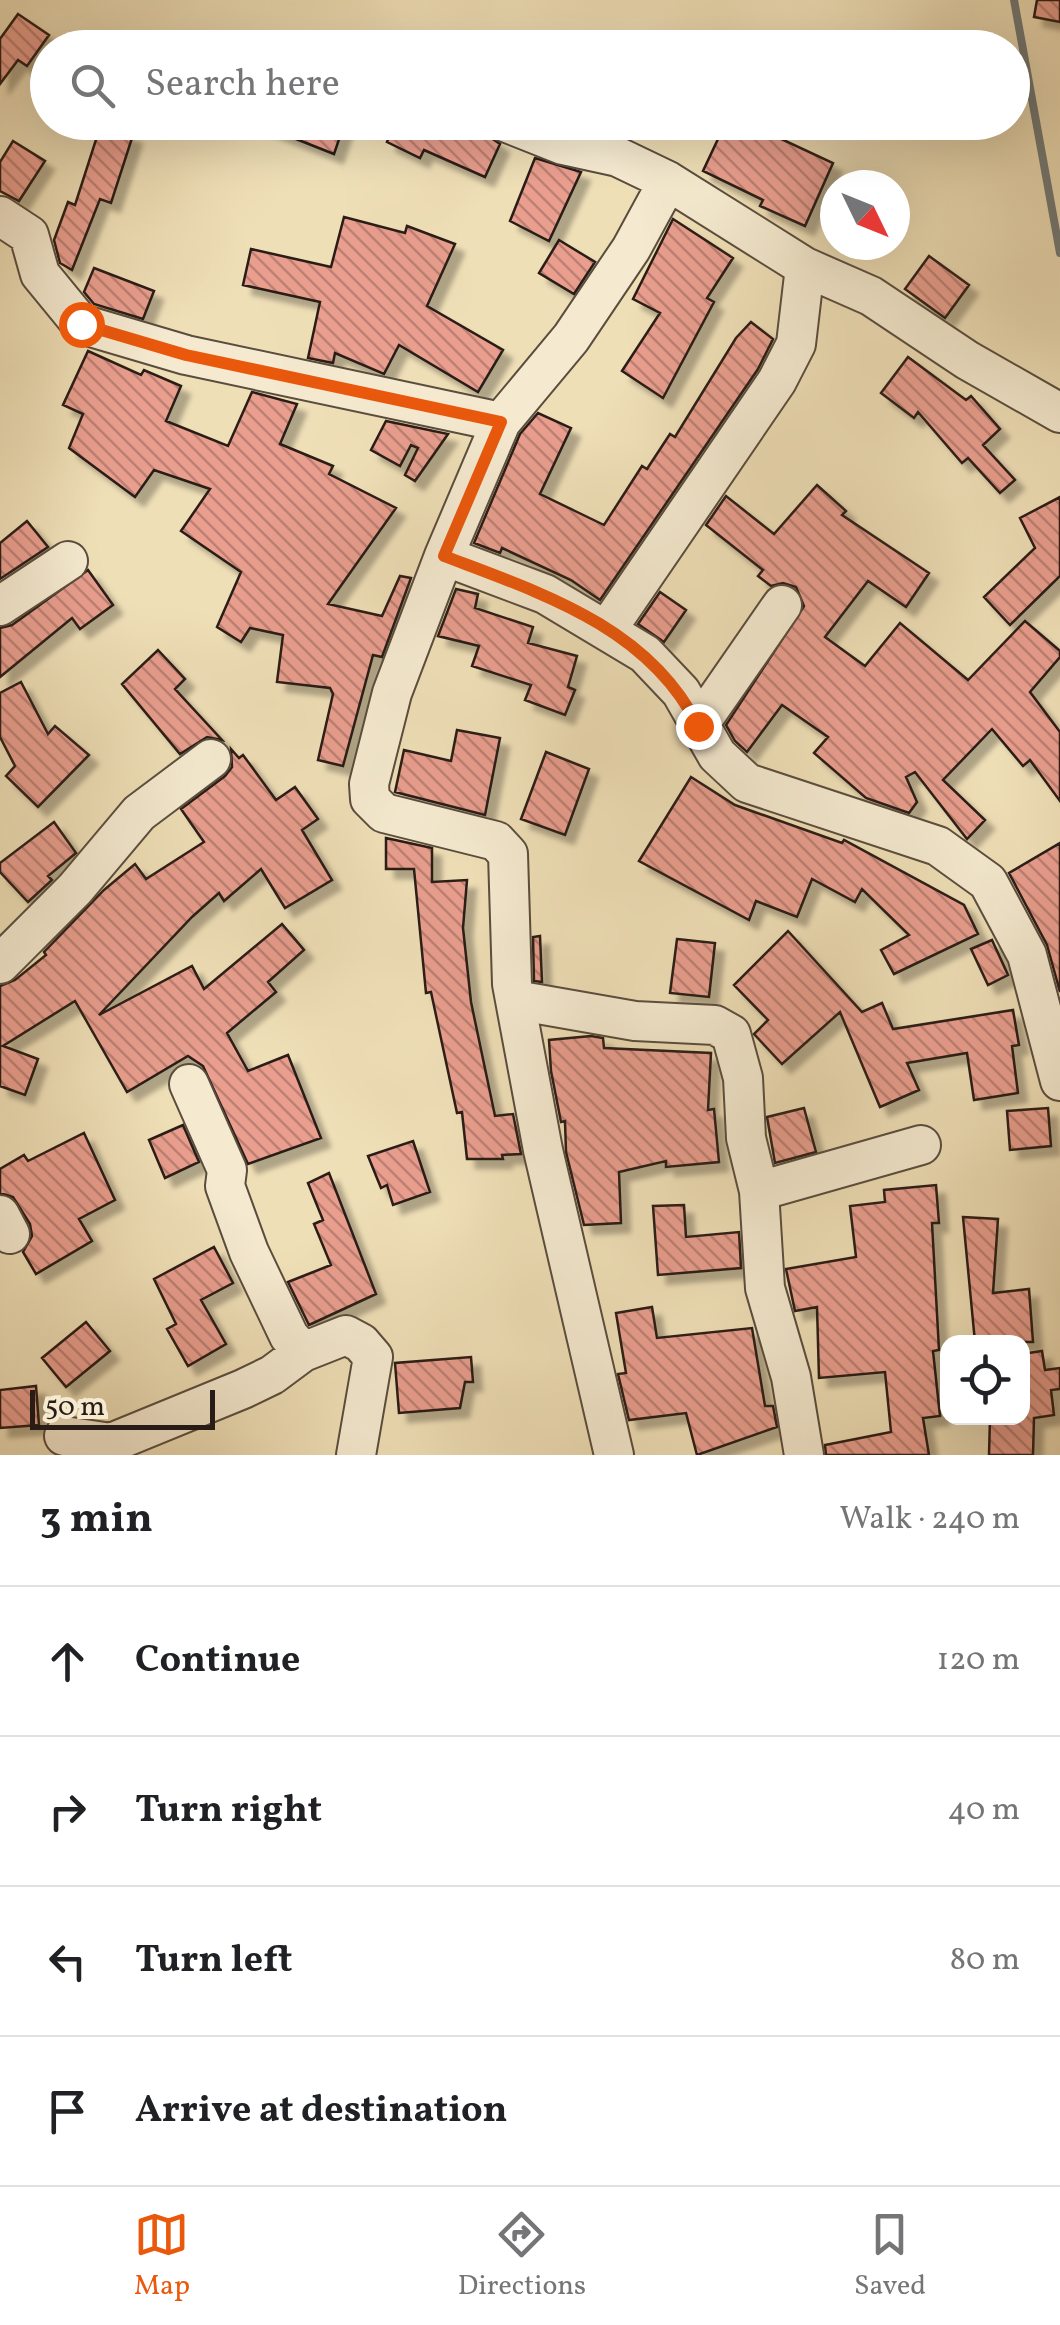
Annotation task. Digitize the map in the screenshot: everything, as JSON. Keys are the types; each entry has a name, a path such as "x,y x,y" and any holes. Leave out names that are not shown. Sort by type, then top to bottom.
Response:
{"street":[{"path":"552,140 618,157 668,181 805,266 871,296 967,360 1060,413"},
{"path":"614,1455 543,1150 514,1000 504,846 384,813 370,799 369,784 392,692 501,422 571,338 631,249 668,181"},
{"path":"0,216 29,235 40,274 81,324 186,355 501,422"},
{"path":"608,628 777,380 796,344 805,266"},
{"path":"444,556 544,594 608,628 645,654 681,692 717,755 747,783 938,846 988,882 1026,954 1060,1080"},
{"path":"0,606 68,561"},
{"path":"698,726 782,604"},
{"path":"0,964 75,889 139,813 211,758"},
{"path":"514,1000 634,1021 714,1025 732,1034 743,1078 746,1138 759,1191 765,1288 791,1377 804,1455"},
{"path":"188,1084 227,1170 225,1186 249,1252 289,1336 303,1352"},
{"path":"759,1191 921,1145"},
{"path":"64,1436 111,1443 243,1390 303,1352 346,1335 362,1343 373,1358 356,1455"}],"building":[{"path":"1037,0 1060,0 1060,22 1034,17"},
{"path":"18,14 42,30 30,30 27,66 18,60 0,84 0,39"},
{"path":"96,140 131,140 111,203 100,199 72,270 60,263 54,240 68,202 75,205"},
{"path":"299,140 339,140 334,154"},
{"path":"494,140 500,144 485,177 424,150 420,158 387,142"},
{"path":"718,140 784,140 833,163 830,170 820,170 820,192 805,226 760,206 763,200 703,171"},
{"path":"13,141 45,161 19,201 0,191 0,162"},
{"path":"535,158 581,172 549,241 510,221"},
{"path":"344,217 405,233 407,226 455,244 427,306 503,350 478,392 399,345 384,374 335,353 333,363 308,358 320,302 243,285 251,249 331,267"},
{"path":"673,219 733,258 707,298 714,302 663,398 622,371 660,313 633,299"},
{"path":"559,240 595,262 574,294 539,273"},
{"path":"929,256 969,285 945,318 905,289"},
{"path":"94,268 154,291 143,319 94,304 84,292"},
{"path":"751,322 773,339 758,369 600,600 571,580 502,548 500,553 474,543 520,434 538,413 571,428 540,494 604,525 642,466 647,469 670,434 675,437 736,338"},
{"path":"88,351 141,375 144,370 181,386 166,421 228,446 252,392 297,404 280,444 333,466 329,474 396,508 328,604 382,616 400,576 411,578 382,657 373,655 343,766 318,760 333,694 330,688 277,682 283,635 250,628 241,642 217,627 241,572 181,531 210,489 154,470 135,497 69,448 83,414 63,405"},
{"path":"908,357 966,400 971,396 1000,429 983,445 1015,480 1000,493 968,458 962,463 918,412 914,418 881,393"},
{"path":"386,421 448,434 415,481 405,475 418,448 411,445 400,466 371,450"},
{"path":"817,485 846,511 842,515 929,573 906,607 868,581 825,637 865,666 900,623 968,680 1025,621 1060,651 1060,657 1030,692 1060,732 1060,801 1030,760 1023,766 992,729 943,780 985,820 967,839 915,772 906,777 917,802 909,813 866,798 814,753 828,737 782,705 747,752 735,741 726,725 804,606 796,587 783,583 771,586 758,576 763,570 706,525 726,496 774,534"},
{"path":"1060,497 1060,576 1010,625 984,597 1035,548 1020,518"},
{"path":"27,521 48,547 0,579 0,543"},
{"path":"88,570 113,605 80,629 72,618 0,677 0,628 12,625"},
{"path":"456,589 478,594 475,608 533,627 528,643 577,656 568,687 575,690 565,715 525,700 531,685 472,666 479,646 438,636"},
{"path":"660,592 686,610 664,642 638,624"},
{"path":"158,650 185,679 175,689 222,740 207,737 180,754 122,684"},
{"path":"21,682 48,734 55,726 89,755 38,807 6,776 15,766 0,737 0,693"},
{"path":"457,730 500,738 485,815 395,792 404,750 451,761"},
{"path":"231,749 239,758 243,755 276,800 295,787 318,819 302,830 332,880 285,908 261,869 224,901 219,893 99,1015 192,966 204,989 282,924 304,950 268,982 276,992 227,1033 248,1071 288,1055 321,1138 248,1164 203,1066 188,1056 127,1092 75,1001 3,1046 38,1059 25,1095 0,1086 0,986 15,980 46,955 44,952 104,890 135,864 146,879 204,842 181,809 225,776 232,767"},
{"path":"546,752 589,769 565,835 521,819"},
{"path":"691,777 735,805 842,843 844,840 964,905 978,934 894,974 881,950 909,935 862,889 855,902 812,879 797,917 756,901 749,920 639,861"},
{"path":"54,822 76,853 48,876 52,880 28,902 0,872 0,863"},
{"path":"386,838 432,848 432,882 467,880 463,928 471,1002 495,1116 513,1114 521,1154 502,1155 503,1159 467,1159 462,1112 457,1113 431,992 426,993 414,869 386,869"},
{"path":"1060,843 1060,992 1047,945 1009,873"},
{"path":"788,931 862,1012 882,1003 893,1029 1013,1010 1019,1045 1012,1046 1018,1093 974,1100 967,1053 907,1063 919,1090 880,1107 840,1012 782,1064 754,1034 768,1020 734,985"},
{"path":"540,936 542,982 534,981 533,937"},
{"path":"677,939 715,943 709,997 670,993"},
{"path":"992,940 1008,975 988,985 971,949"},
{"path":"603,1038 604,1048 711,1053 708,1110 714,1109 719,1162 666,1167 666,1161 619,1172 621,1223 584,1225 566,1152 565,1121 561,1122 551,1071 549,1040"},
{"path":"804,1108 816,1152 775,1163 767,1117"},
{"path":"1048,1108 1051,1146 1010,1150 1007,1111"},
{"path":"183,1125 199,1162 165,1178 149,1140"},
{"path":"84,1133 115,1200 79,1219 92,1241 36,1274 23,1252 32,1236 30,1224 13,1197 0,1193 0,1169 24,1155 28,1161"},
{"path":"413,1141 430,1192 393,1205 387,1185 381,1188 368,1156"},
{"path":"329,1173 376,1294 309,1325 288,1282 331,1265 314,1224 323,1220 308,1183"},
{"path":"936,1185 939,1223 932,1223 939,1350 933,1351 940,1416 923,1418 929,1455 826,1455 825,1445 891,1432 885,1372 819,1378 817,1307 795,1311 786,1269 856,1257 850,1206 885,1202 884,1190"},
{"path":"684,1205 686,1237 739,1232 741,1268 658,1275 653,1206"},
{"path":"963,1217 998,1219 993,1293 1029,1289 1033,1342 1030,1335 974,1335"},
{"path":"214,1247 233,1283 201,1300 226,1344 188,1366 167,1329 176,1324 154,1279"},
{"path":"652,1307 657,1338 752,1328 765,1406 773,1406 777,1427 697,1455 686,1413 629,1420 618,1374 626,1373 616,1313"},
{"path":"86,1322 110,1351 66,1387 42,1358"},
{"path":"1042,1351 1045,1370 1060,1368 1060,1389 1051,1390 1054,1415 1034,1418 1033,1455 989,1455 990,1425 1030,1425 1030,1353"},
{"path":"471,1357 473,1382 465,1382 460,1408 399,1413 395,1363"},
{"path":"36,1386 39,1425 0,1428 0,1390"}],"waterway":[{"path":"1014,0 1019,30"},
{"path":"1030,88 1060,253"}],"route":[{"path":"81,324 186,355 501,422 444,556 544,594 608,628 645,654 681,692 698,726"}]}
